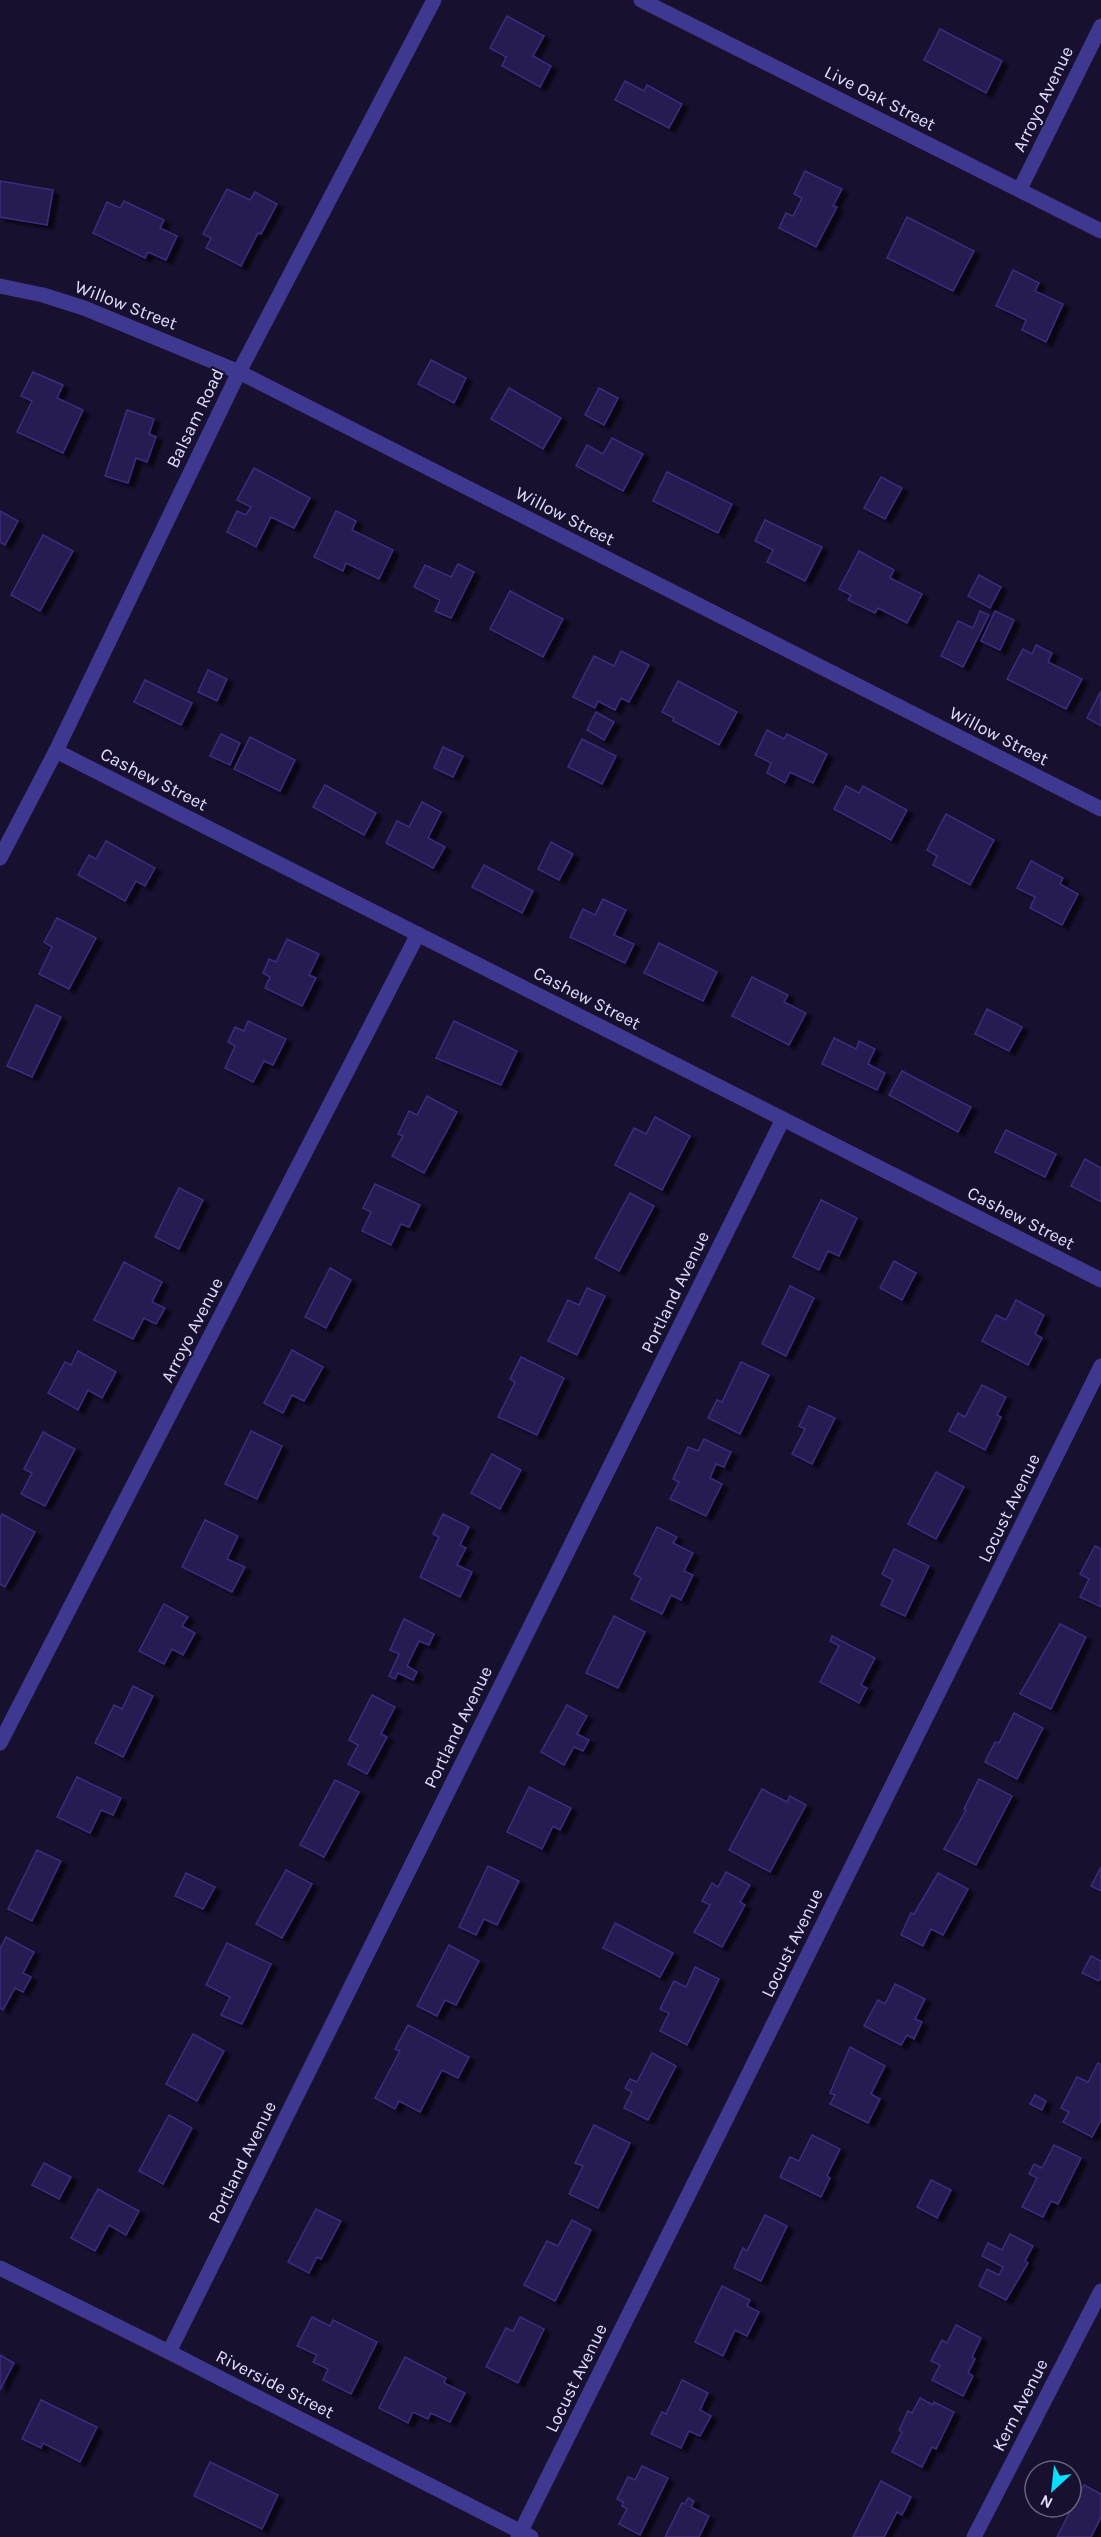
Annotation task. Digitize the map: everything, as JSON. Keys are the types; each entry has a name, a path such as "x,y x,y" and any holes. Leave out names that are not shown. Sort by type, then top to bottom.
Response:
{"street":[{"name":"Balsam Road","path":"0,858 56,751 239,372 434,0"},
{"name":"Live Oak Street","path":"641,0 1101,231"},
{"name":"Arroyo Avenue","path":"1020,189 1101,26"},
{"name":"Willow Street","path":"0,286 43,295 84,308 239,372 1101,809"},
{"name":"Cashew Street","path":"56,751 1101,1280"},
{"name":"Arroyo Avenue","path":"0,1743 418,934"},
{"name":"Portland Avenue","path":"169,2352 783,1119"},
{"name":"Locust Avenue","path":"523,2535 1101,1366"},
{"name":"Riverside Street","path":"0,2268 169,2352 523,2535"},
{"name":"Kern Avenue","path":"974,2537 1101,2291"}],"building":[{"path":"507,16 544,36 533,56 551,66 540,87 502,66 506,57 490,48"},
{"path":"940,29 1002,61 986,93 924,60"},
{"path":"625,81 644,91 647,85 682,104 669,128 615,100"},
{"path":"805,171 842,189 833,206 837,207 816,247 779,228 786,213 793,216 802,198 794,194"},
{"path":"0,181 53,190 47,225 0,217"},
{"path":"227,189 250,200 255,192 277,204 261,234 258,233 241,266 206,248 211,238 203,234"},
{"path":"124,201 164,220 160,228 177,236 166,260 148,252 145,258 93,233 107,202 120,208"},
{"path":"907,217 974,251 953,291 887,258"},
{"path":"1013,270 1039,283 1035,291 1063,304 1046,342 1022,330 1026,320 996,306"},
{"path":"431,360 466,378 454,403 418,384"},
{"path":"33,372 63,385 57,398 83,410 63,453 17,432 32,401 21,396"},
{"path":"509,388 561,418 543,449 491,419"},
{"path":"599,388 618,398 604,425 585,415"},
{"path":"127,410 154,419 149,434 156,437 147,462 136,458 128,483 105,476"},
{"path":"612,438 643,454 623,491 576,466 587,445 603,454"},
{"path":"254,468 310,498 294,528 271,517 256,547 227,532 237,511 246,515 251,507 237,500"},
{"path":"667,472 732,504 718,533 653,501"},
{"path":"881,477 902,488 885,519 864,508"},
{"path":"0,511 18,521 5,545 0,542"},
{"path":"336,511 356,521 352,530 393,550 379,579 346,563 343,571 314,557"},
{"path":"765,520 822,547 805,581 767,562 773,550 755,541"},
{"path":"43,535 73,551 40,611 11,595"},
{"path":"859,551 894,570 890,578 922,594 907,623 878,608 875,613 848,600 851,595 839,589"},
{"path":"458,564 474,572 451,618 435,611 440,600 414,587 425,565 451,577"},
{"path":"979,575 1001,587 990,608 968,596"},
{"path":"510,591 563,619 543,657 490,629"},
{"path":"980,611 989,615 963,667 941,656 958,621 973,628"},
{"path":"995,611 1014,620 1000,650 981,641"},
{"path":"1036,645 1052,653 1048,662 1082,679 1066,709 1007,679 1023,649 1032,654"},
{"path":"621,651 649,665 629,702 621,698 615,710 598,701 595,708 573,697 594,656 614,666"},
{"path":"208,670 227,679 217,701 198,692"},
{"path":"145,680 192,703 181,725 134,702"},
{"path":"678,681 737,712 719,745 673,721 674,718 662,712"},
{"path":"1101,691 1101,726 1087,718"},
{"path":"596,712 614,722 604,740 587,730"},
{"path":"767,730 784,739 787,734 827,754 813,783 790,772 785,783 767,773 771,763 755,755"},
{"path":"221,734 240,743 230,765 210,756"},
{"path":"250,737 295,760 280,791 234,769"},
{"path":"582,739 616,756 602,784 568,767"},
{"path":"443,747 463,756 453,777 434,768"},
{"path":"325,785 376,813 364,835 313,807"},
{"path":"846,786 859,793 863,786 907,810 891,840 834,809"},
{"path":"422,802 441,812 428,838 445,847 433,868 386,843 397,821 409,827"},
{"path":"946,814 994,840 970,885 933,865 937,856 927,850"},
{"path":"106,841 155,868 145,886 136,881 125,901 78,875 89,855 96,859"},
{"path":"551,842 573,854 559,880 538,869"},
{"path":"1031,861 1063,878 1060,884 1078,894 1062,925 1030,908 1035,897 1017,888"},
{"path":"484,865 533,891 522,913 472,887"},
{"path":"603,899 626,910 614,935 634,944 625,963 570,937 583,909 595,915"},
{"path":"57,918 96,938 69,989 39,974 52,947 44,942"},
{"path":"287,939 319,954 309,975 316,978 302,1006 265,988 270,977 263,973 269,959 276,962"},
{"path":"659,943 717,972 703,1001 644,973"},
{"path":"752,977 788,995 784,1002 806,1013 789,1045 732,1016"},
{"path":"36,1005 61,1017 32,1077 7,1066"},
{"path":"987,1009 1022,1027 1009,1051 975,1034"},
{"path":"248,1021 286,1039 273,1065 264,1061 253,1082 225,1068 235,1046 228,1042 235,1027 244,1031"},
{"path":"454,1021 517,1051 501,1085 436,1058"},
{"path":"834,1038 856,1049 859,1041 875,1049 868,1064 885,1073 877,1090 822,1064"},
{"path":"902,1071 971,1107 958,1132 889,1095"},
{"path":"427,1096 457,1112 424,1173 392,1156 403,1136 398,1134 409,1111 417,1115"},
{"path":"655,1117 690,1136 662,1190 615,1165 634,1128 646,1134"},
{"path":"1006,1130 1056,1154 1045,1177 995,1152"},
{"path":"1085,1159 1101,1168 1101,1202 1071,1186"},
{"path":"375,1184 420,1205 409,1227 401,1224 391,1245 362,1231 371,1212 363,1208"},
{"path":"179,1188 203,1200 179,1249 155,1237"},
{"path":"630,1193 654,1206 619,1271 595,1258"},
{"path":"821,1200 857,1218 839,1256 828,1251 819,1270 793,1257"},
{"path":"894,1261 916,1273 902,1300 880,1288"},
{"path":"124,1262 162,1282 152,1302 165,1308 156,1324 144,1318 133,1339 94,1320"},
{"path":"330,1268 351,1280 326,1328 305,1317"},
{"path":"790,1286 814,1298 786,1356 762,1344"},
{"path":"587,1288 605,1296 577,1355 548,1341 568,1300 579,1305"},
{"path":"1016,1300 1044,1315 1035,1334 1042,1338 1028,1365 982,1341 996,1315 1006,1320"},
{"path":"292,1350 323,1367 304,1401 292,1395 283,1413 264,1403"},
{"path":"78,1351 116,1372 102,1398 88,1390 78,1410 48,1393 65,1362 71,1365"},
{"path":"521,1357 564,1378 537,1435 498,1417 515,1382 510,1379"},
{"path":"741,1362 769,1375 740,1434 708,1418 717,1400 722,1402"},
{"path":"982,1385 1006,1397 997,1415 1001,1417 985,1450 949,1431 958,1413 965,1417"},
{"path":"809,1406 835,1418 812,1464 792,1454 805,1429 799,1426"},
{"path":"251,1431 282,1446 257,1499 225,1484"},
{"path":"43,1432 75,1449 45,1506 21,1494 32,1473 24,1469"},
{"path":"704,1439 731,1452 724,1467 716,1464 710,1478 722,1484 706,1516 670,1499 679,1482 673,1479 688,1447 698,1451"},
{"path":"492,1454 521,1470 500,1509 471,1493"},
{"path":"936,1472 964,1487 936,1539 908,1524"},
{"path":"2,1514 35,1532 5,1587 0,1584 0,1518"},
{"path":"443,1514 469,1527 460,1545 466,1548 457,1565 472,1572 460,1597 420,1577 439,1537 433,1534"},
{"path":"205,1520 238,1536 227,1559 245,1567 232,1592 182,1567"},
{"path":"657,1527 677,1537 673,1543 693,1553 684,1571 693,1575 681,1600 671,1595 662,1614 631,1599 641,1578 634,1574"},
{"path":"1095,1546 1101,1549 1101,1607 1080,1597 1089,1579 1080,1574"},
{"path":"894,1549 929,1566 905,1616 881,1605 893,1580 882,1574"},
{"path":"164,1604 188,1617 182,1626 195,1633 183,1655 172,1649 164,1664 139,1651"},
{"path":"614,1616 645,1632 618,1688 586,1673"},
{"path":"404,1619 434,1634 429,1645 419,1641 407,1666 417,1672 413,1680 398,1673 395,1679 389,1676 399,1654 390,1650"},
{"path":"1060,1624 1086,1637 1051,1709 1020,1694"},
{"path":"832,1636 875,1658 861,1685 867,1688 859,1703 820,1682 839,1646 830,1641"},
{"path":"133,1686 153,1696 123,1757 95,1743 114,1705 122,1709"},
{"path":"372,1695 395,1707 381,1734 387,1737 367,1774 348,1764 358,1745 349,1740"},
{"path":"567,1705 587,1716 577,1734 589,1740 583,1751 574,1747 564,1765 541,1752"},
{"path":"1014,1713 1043,1728 1017,1779 985,1762 995,1742 999,1743"},
{"path":"77,1777 121,1798 113,1815 101,1810 90,1833 57,1817"},
{"path":"979,1779 1012,1796 976,1865 944,1849 966,1810 964,1809"},
{"path":"335,1780 359,1792 324,1857 300,1845"},
{"path":"529,1787 571,1808 560,1830 553,1826 542,1849 507,1832"},
{"path":"762,1789 787,1802 790,1796 806,1805 770,1872 729,1850"},
{"path":"37,1850 61,1861 32,1921 8,1909"},
{"path":"488,1866 519,1881 497,1925 484,1919 476,1935 459,1927"},
{"path":"1101,1867 1101,1891 1091,1886"},
{"path":"286,1870 312,1884 282,1938 256,1924"},
{"path":"726,1872 750,1885 740,1902 745,1905 722,1947 694,1932 710,1905 702,1901 712,1883 718,1887"},
{"path":"186,1873 215,1887 203,1909 175,1896"},
{"path":"938,1873 968,1889 943,1935 931,1929 923,1946 901,1935 911,1913 914,1914"},
{"path":"615,1923 673,1953 660,1977 603,1948"},
{"path":"6,1937 34,1952 23,1973 31,1977 23,1992 15,1988 3,2010 0,2008 0,1949"},
{"path":"227,1943 271,1964 242,2024 221,2015 230,1997 206,1985"},
{"path":"449,1945 479,1961 456,2005 445,2000 437,2016 417,2006"},
{"path":"1091,1956 1101,1961 1099,1981 1082,1973"},
{"path":"695,1967 719,1979 687,2045 660,2031 669,2013 660,2009 674,1981 686,1987"},
{"path":"895,1984 925,1999 915,2019 922,2022 914,2039 907,2035 901,2045 864,2026 878,2000 885,2004"},
{"path":"408,2025 469,2057 458,2078 442,2070 420,2112 399,2101 395,2109 375,2098 400,2051 395,2049"},
{"path":"193,2034 224,2051 197,2101 166,2084"},
{"path":"850,2047 885,2066 871,2094 880,2099 868,2123 830,2104 835,2095 830,2093"},
{"path":"652,2053 676,2066 648,2120 624,2108 632,2092 625,2088 630,2079 637,2082"},
{"path":"1098,2063 1101,2065 1101,2120 1092,2137 1063,2122 1069,2112 1061,2108 1077,2077 1088,2082"},
{"path":"1035,2095 1046,2101 1042,2110 1030,2104"},
{"path":"169,2115 192,2128 163,2184 139,2171"},
{"path":"594,2125 630,2143 598,2208 569,2194 583,2166 575,2163"},
{"path":"812,2135 840,2149 827,2176 830,2178 821,2197 780,2177 790,2157 799,2161"},
{"path":"1054,2145 1081,2158 1058,2204 1051,2201 1043,2217 1022,2207 1037,2178 1029,2174 1034,2164 1042,2168"},
{"path":"44,2163 71,2177 59,2199 32,2185"},
{"path":"931,2180 951,2190 937,2218 917,2207"},
{"path":"98,2189 139,2211 126,2235 109,2225 95,2251 71,2238"},
{"path":"316,2209 341,2221 321,2259 317,2257 309,2273 288,2262"},
{"path":"765,2215 787,2226 761,2281 734,2268 743,2248 747,2251"},
{"path":"572,2220 591,2230 555,2301 524,2285 547,2241 558,2246"},
{"path":"1010,2234 1033,2246 1025,2261 1028,2263 1006,2300 979,2286 987,2269 999,2275 1003,2267 982,2256 988,2243 1002,2250"},
{"path":"722,2286 750,2300 747,2306 759,2312 747,2336 735,2330 723,2356 695,2342"},
{"path":"312,2317 330,2326 333,2320 377,2342 351,2394 323,2380 328,2369 313,2362 317,2355 297,2346"},
{"path":"520,2317 544,2329 518,2383 486,2367 506,2328 513,2331"},
{"path":"956,2325 981,2338 972,2357 975,2359 968,2373 973,2376 963,2396 932,2380 940,2365 931,2361 942,2340 947,2343"},
{"path":"0,2355 14,2363 0,2390"},
{"path":"405,2357 446,2378 444,2383 465,2393 450,2422 431,2413 428,2419 413,2412 408,2423 379,2408"},
{"path":"682,2380 708,2393 700,2410 711,2416 700,2436 689,2431 681,2448 651,2434 662,2412 666,2414"},
{"path":"920,2398 954,2412 936,2449 932,2447 922,2467 892,2452 902,2432 899,2430 908,2411 912,2413"},
{"path":"41,2400 97,2427 80,2462 43,2443 41,2448 22,2439"},
{"path":"210,2462 278,2495 262,2529 194,2496"},
{"path":"642,2466 668,2478 640,2535 619,2524 627,2509 622,2506 623,2502 617,2499 628,2477 635,2480"},
{"path":"881,2481 911,2497 902,2515 897,2512 884,2537 853,2537"},
{"path":"1084,2485 1101,2494 1101,2517 1091,2537 1057,2537 1066,2519 1083,2519"},
{"path":"688,2498 694,2501 691,2507 709,2516 699,2537 665,2537 682,2503 685,2504"}]}
